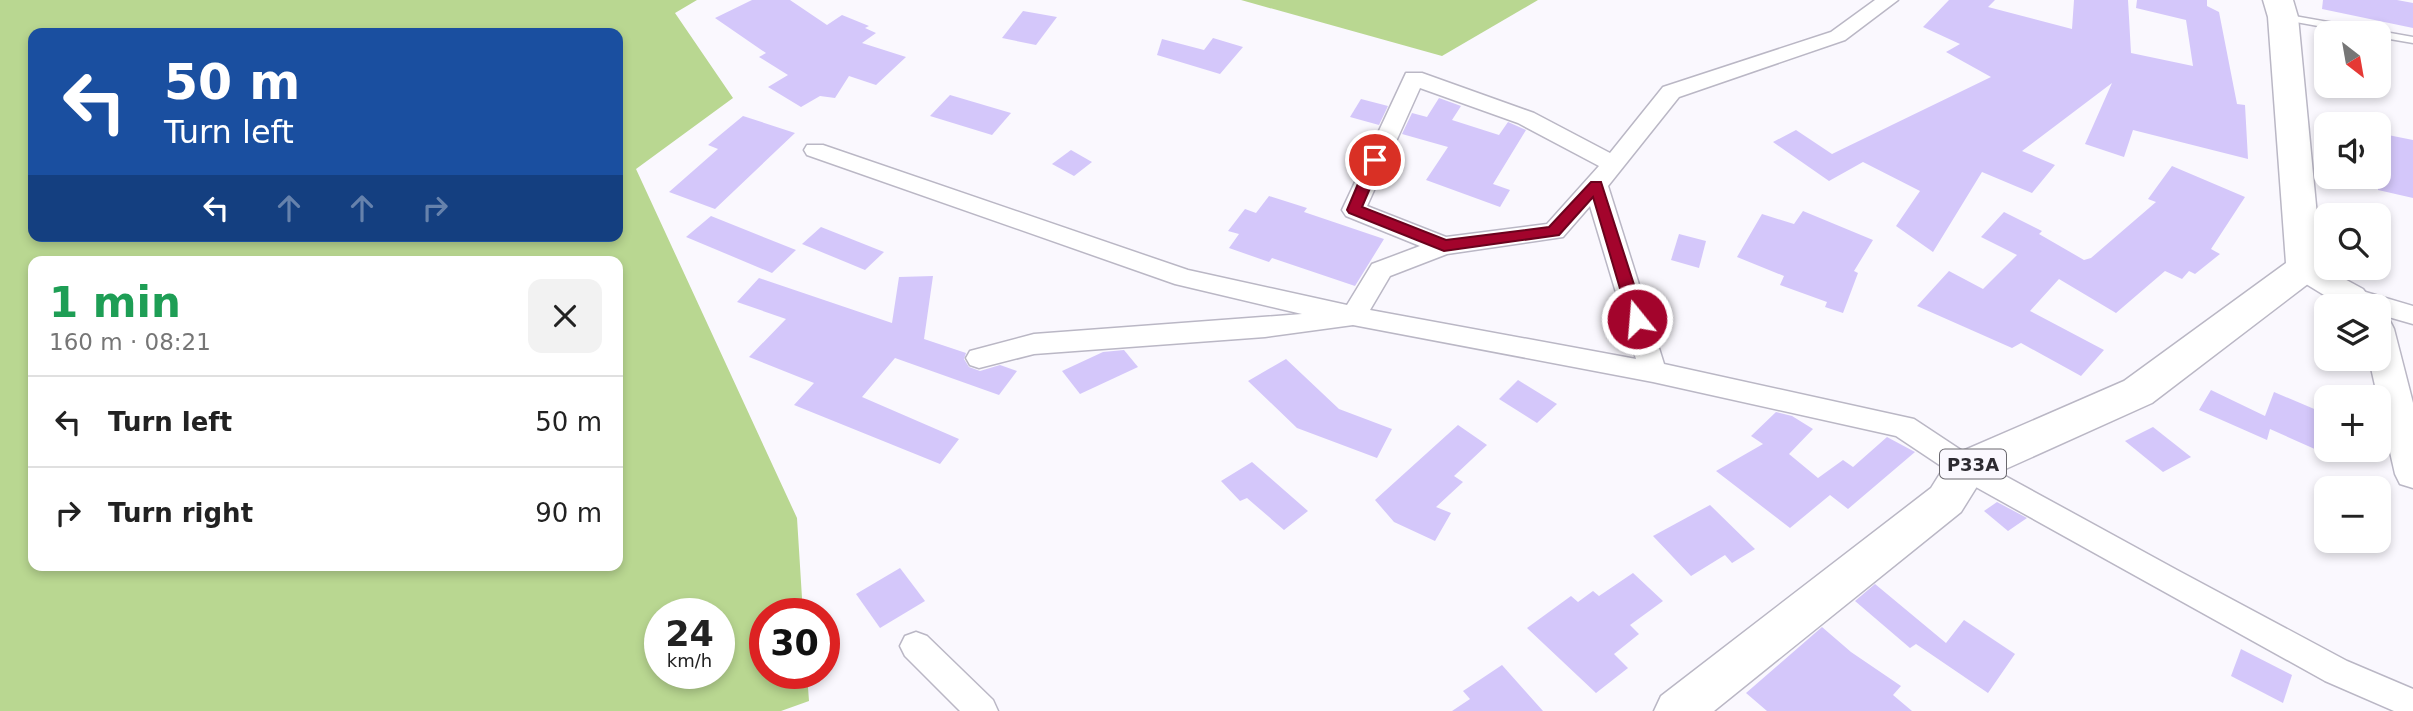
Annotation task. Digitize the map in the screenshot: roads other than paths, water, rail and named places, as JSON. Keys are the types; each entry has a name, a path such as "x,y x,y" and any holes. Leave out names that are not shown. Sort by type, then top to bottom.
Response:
{"main road":[{"path":"2280,8 2304,268"},
{"name":"P33A","path":"1678,711 1946,500 1966,468 2138,392 2304,268"}],"street":[{"path":"1353,316 1381,270 1444,246 1553,231 1596,185 1671,92 1838,36 1888,0"},
{"path":"1444,246 1354,210 1414,78 1526,118 1613,164"},
{"path":"816,150 1184,278 1353,316 1653,372 1904,427 1966,468 2336,671 2413,704"},
{"path":"1596,185 1653,372"},
{"path":"2304,268 2345,294"},
{"path":"2391,310 2413,315"},
{"path":"979,358 1034,344 1265,328 1353,316"},
{"path":"2388,371 2413,474"},
{"path":"916,646 982,711"}],"lane":[{"path":"2280,8 2328,21"},
{"path":"2391,36 2413,40"}]}
